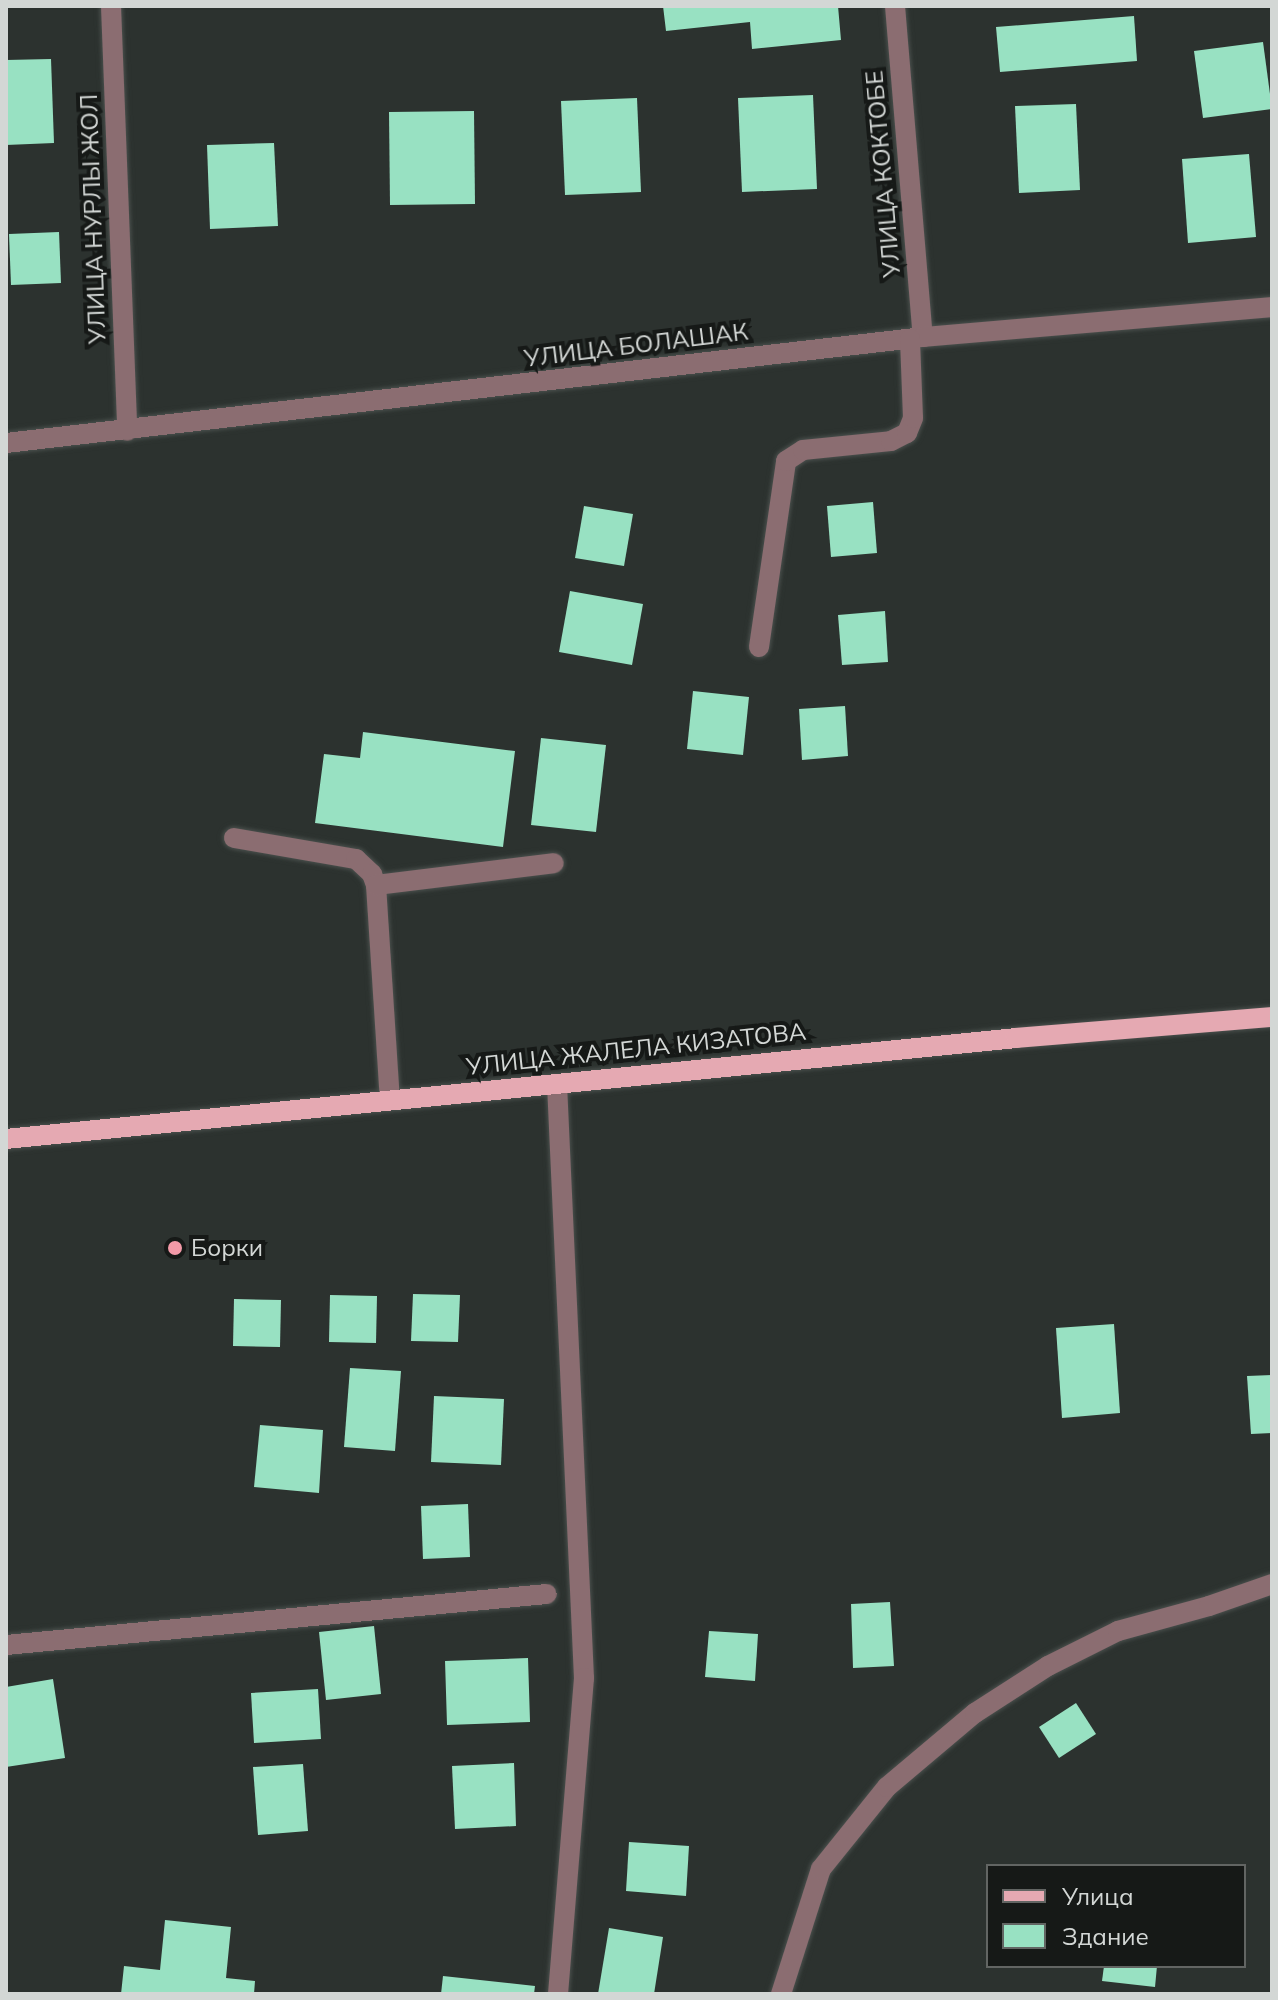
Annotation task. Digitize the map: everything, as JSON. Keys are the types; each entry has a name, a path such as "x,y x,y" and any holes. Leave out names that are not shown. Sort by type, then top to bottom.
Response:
{"main road":[{"name":"УЛИЦА ЖАЛЕЛА КИЗАТОВА","path":"6,1139 1016,1038 1272,1017"}],"street":[{"name":"УЛИЦА НУРЛЫ ЖОЛ","path":"111,6 127,431"},
{"name":"УЛИЦА КОКТОБЕ","path":"759,647 786,461 803,450 891,441 907,433 913,418 916,338 895,6"},
{"name":"УЛИЦА БОЛАШАК","path":"6,443 916,338 1272,307"},
{"path":"234,838 356,859 372,874 376,885 390,1099"},
{"path":"376,885 554,863"},
{"path":"557,1084 584,1678 558,1994"},
{"path":"781,1994 821,1869 887,1787 975,1713 1048,1666 1118,1631 1209,1606 1272,1584"},
{"path":"6,1645 547,1594"}],"building":[{"path":"663,6 838,6 841,40 752,49 750,22 666,31"},
{"path":"1134,16 1137,61 1000,72 996,27"},
{"path":"1263,42 1272,109 1203,118 1194,51"},
{"path":"51,59 54,143 6,145 6,60"},
{"path":"813,95 817,189 742,192 738,98"},
{"path":"637,98 641,192 565,195 561,101"},
{"path":"1076,104 1080,190 1019,193 1015,106"},
{"path":"474,111 475,204 390,205 389,112"},
{"path":"274,143 278,226 210,229 207,145"},
{"path":"1249,154 1256,237 1188,243 1182,159"},
{"path":"59,232 61,283 11,285 9,234"},
{"path":"873,502 877,553 831,557 827,506"},
{"path":"584,506 633,514 624,566 575,558"},
{"path":"570,591 643,604 632,665 559,652"},
{"path":"885,611 888,662 842,665 838,615"},
{"path":"693,691 749,697 743,755 687,749"},
{"path":"845,706 848,756 802,760 799,709"},
{"path":"363,732 515,751 503,847 315,823 324,754 360,758"},
{"path":"541,738 606,745 596,832 531,825"},
{"path":"413,1294 460,1295 458,1342 411,1341"},
{"path":"330,1295 377,1296 376,1343 329,1342"},
{"path":"234,1299 281,1300 280,1347 233,1346"},
{"path":"1114,1324 1120,1413 1062,1418 1056,1328"},
{"path":"350,1368 401,1371 395,1451 344,1447"},
{"path":"1272,1375 1272,1433 1251,1434 1247,1376"},
{"path":"434,1396 504,1399 501,1465 431,1462"},
{"path":"260,1425 323,1430 319,1493 254,1487"},
{"path":"468,1504 470,1557 423,1559 421,1506"},
{"path":"890,1602 894,1666 853,1668 851,1604"},
{"path":"374,1626 381,1694 326,1700 319,1632"},
{"path":"709,1631 758,1634 755,1681 705,1677"},
{"path":"528,1658 530,1722 447,1725 445,1661"},
{"path":"53,1679 65,1758 6,1767 6,1687"},
{"path":"318,1689 321,1739 254,1743 251,1693"},
{"path":"1076,1703 1096,1734 1059,1758 1039,1727"},
{"path":"514,1763 516,1826 455,1829 452,1766"},
{"path":"303,1764 308,1831 258,1835 253,1767"},
{"path":"629,1842 689,1846 686,1896 626,1891"},
{"path":"165,1920 231,1927 226,1978 255,1981 254,1994 121,1994 124,1966 160,1970"},
{"path":"609,1928 663,1937 654,1994 598,1994"},
{"path":"1104,1968 1157,1968 1155,1987 1102,1981"},
{"path":"443,1976 535,1986 534,1994 441,1994"}],"place":[{"name":"Борки","path":"175,1248"}]}
